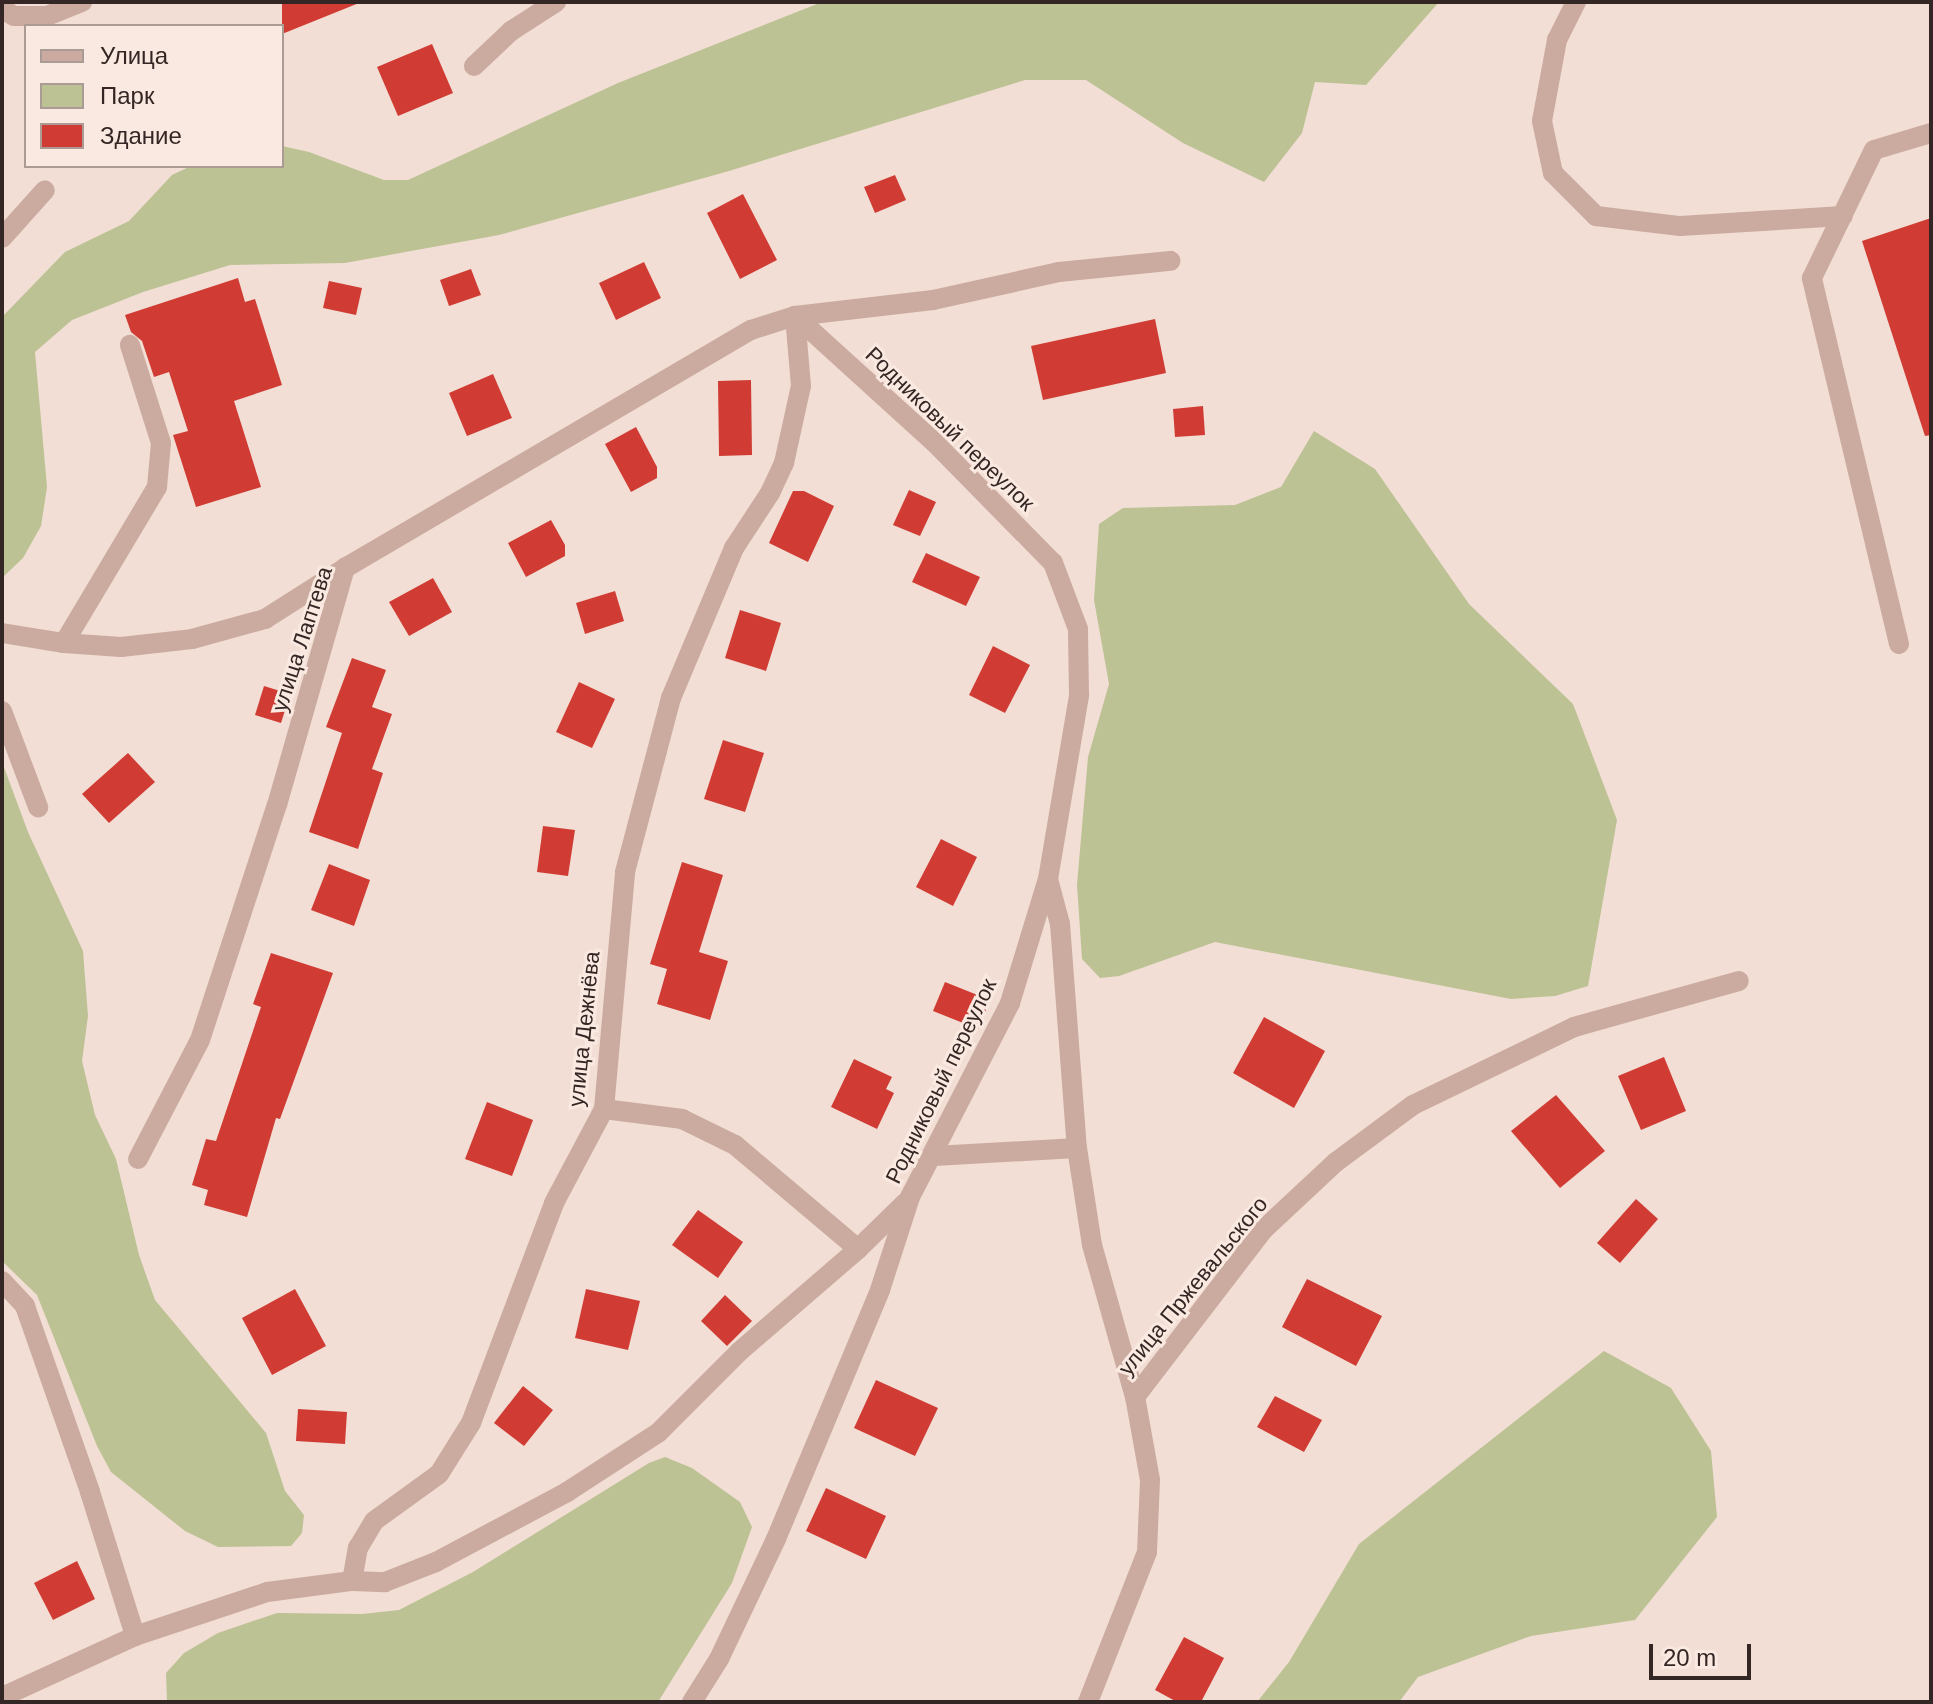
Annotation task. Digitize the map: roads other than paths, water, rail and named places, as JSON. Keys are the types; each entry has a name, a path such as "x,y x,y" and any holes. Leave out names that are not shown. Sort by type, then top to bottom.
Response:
{"street":[{"path":"2,9 14,16 47,16 82,2"},
{"path":"474,66 511,31 556,2"},
{"path":"1576,2 1557,40 1542,121 1553,173 1596,216 1680,226 1843,216"},
{"path":"1899,644 1812,278 1874,150 1931,133"},
{"path":"2,238 45,190"},
{"name":"улица Лаптева","path":"138,1159 200,1040 277,805 345,568 726,342 795,316 933,300 1059,272 1170,261"},
{"name":"Родниковый переулок","path":"692,1702 719,1659 776,1539 880,1290 910,1197 934,1156 1010,1003 1048,879 1079,695 1078,629 1053,563 934,442 795,316"},
{"name":"улица Дежнёва","path":"352,1581 358,1548 374,1521 439,1474 471,1423 554,1203 604,1109 625,872 671,698 734,548 770,493 784,463 801,386 795,316"},
{"path":"64,643 157,487 161,443 130,345"},
{"path":"2,633 64,643 121,647 192,639 265,619 345,568"},
{"path":"2,711 38,807"},
{"path":"1048,879 1060,924 1077,1148 1092,1245 1135,1397"},
{"name":"улица Пржевальского","path":"1088,1702 1147,1552 1150,1480 1135,1397 1263,1230 1373,1131 1413,1105 1574,1027 1739,981"},
{"path":"604,1109 682,1119 735,1145 858,1249"},
{"path":"934,1156 1077,1148"},
{"path":"2,1697 135,1636 267,1592 352,1581 385,1582 436,1562 567,1492 658,1433 740,1351 858,1249 910,1197"},
{"path":"2,1281 25,1306 90,1492 135,1636"}]}
